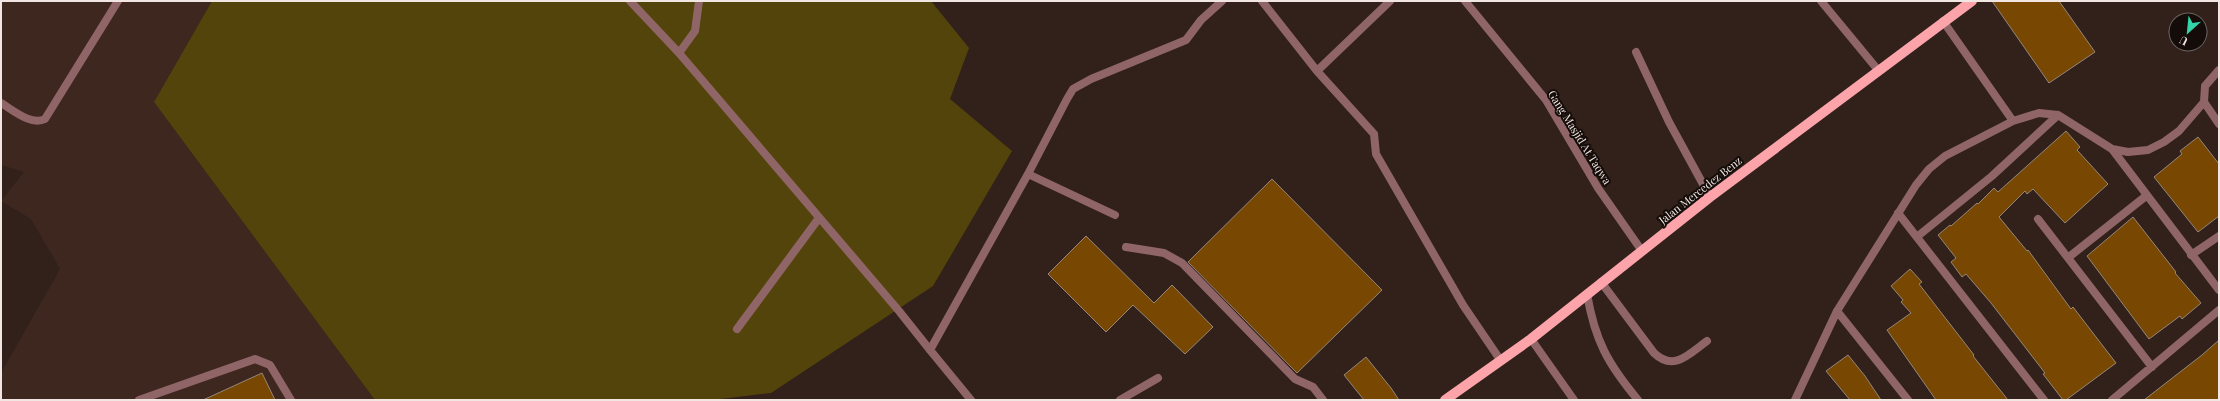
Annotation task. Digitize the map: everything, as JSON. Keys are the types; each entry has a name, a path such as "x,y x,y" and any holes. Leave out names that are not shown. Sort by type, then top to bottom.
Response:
{"main road":[{"name":"Jalan Mercedez Benz","path":"1445,400 1531,339 1710,197 1943,21 1972,1"}],"street":[{"path":"1,103 34,121 40,122 45,119 118,1"},
{"path":"630,1 680,53 899,311 971,400"},
{"path":"680,53 695,31 699,1"},
{"path":"930,350 1028,174 1073,89 1113,69 1186,40 1201,20 1222,1"},
{"path":"1262,1 1317,71 1374,134 1376,154 1463,306 1501,361"},
{"path":"1317,71 1390,1"},
{"name":"Gang Masjid At Taqwa","path":"1464,1 1546,100 1598,188 1642,251"},
{"path":"1821,1 1878,70"},
{"path":"1943,21 2013,121"},
{"path":"1636,52 1669,122 1704,182 1710,197"},
{"path":"2219,70 2205,86 2204,102 2219,124"},
{"path":"2112,149 2137,152 2148,150 2164,142 2178,131 2204,102"},
{"path":"1795,400 1837,311 1898,213 1930,169 1945,156 2013,121 2038,113 2058,115 2112,149 2146,196 2219,290"},
{"path":"1918,236 1992,176 2058,115"},
{"path":"1028,174 1115,215"},
{"path":"2069,257 2146,196"},
{"path":"1898,213 1918,236 2044,400"},
{"path":"737,329 819,218"},
{"path":"2038,218 2152,367"},
{"path":"2191,255 2219,236"},
{"path":"1126,247 1164,253 1182,263 1295,379 1313,386 1323,400"},
{"path":"1601,282 1654,353 1662,360 1671,363 1680,360 1707,341"},
{"path":"1587,294 1594,330 1600,344 1615,372 1638,400"},
{"path":"2112,400 2219,310"},
{"path":"1837,311 1908,400"},
{"path":"1531,339 1574,400"},
{"path":"138,400 255,358 270,365 291,400"},
{"path":"1120,400 1158,378"}],"shaded area":[{"path":"1,1 212,1 154,102 375,400 1,400 1,373 60,269 31,219 1,201 24,172 1,165"},
{"path":"212,1 931,1 969,48 950,99 1012,151 933,286 771,393 712,400 375,400 154,102"}],"building":[{"path":"1992,1 2059,1 2095,52 2049,83"},
{"path":"2066,131 2080,147 2077,150 2108,184 2065,223 2033,189 2027,194 2025,191 1999,217 2027,251 2028,250 2071,309 2073,307 2116,363 2066,400 2063,400 2043,374 2045,373 1991,303 1966,274 1962,277 1951,262 1956,258 1938,235 1950,225 1951,226 1977,203 1978,204 1994,188 1998,192"},
{"path":"2198,137 2219,164 2219,216 2198,232 2154,177 2182,154 2180,151"},
{"path":"1272,179 1382,290 1297,373 1188,262"},
{"path":"2133,217 2176,272 2175,273 2201,303 2182,319 2180,316 2149,339 2087,256"},
{"path":"1086,236 1154,303 1172,285 1213,327 1185,354 1133,305 1106,332 1048,274"},
{"path":"1910,269 1922,282 1919,284 2008,400 1936,400 1887,330 1911,313 1901,302 1903,300 1891,286"},
{"path":"2219,340 2219,400 2144,400 2202,355"},
{"path":"1848,355 1865,376 1881,400 1850,400 1826,371"},
{"path":"1366,357 1399,400 1364,400 1344,375"},
{"path":"262,373 275,400 203,400"}]}
